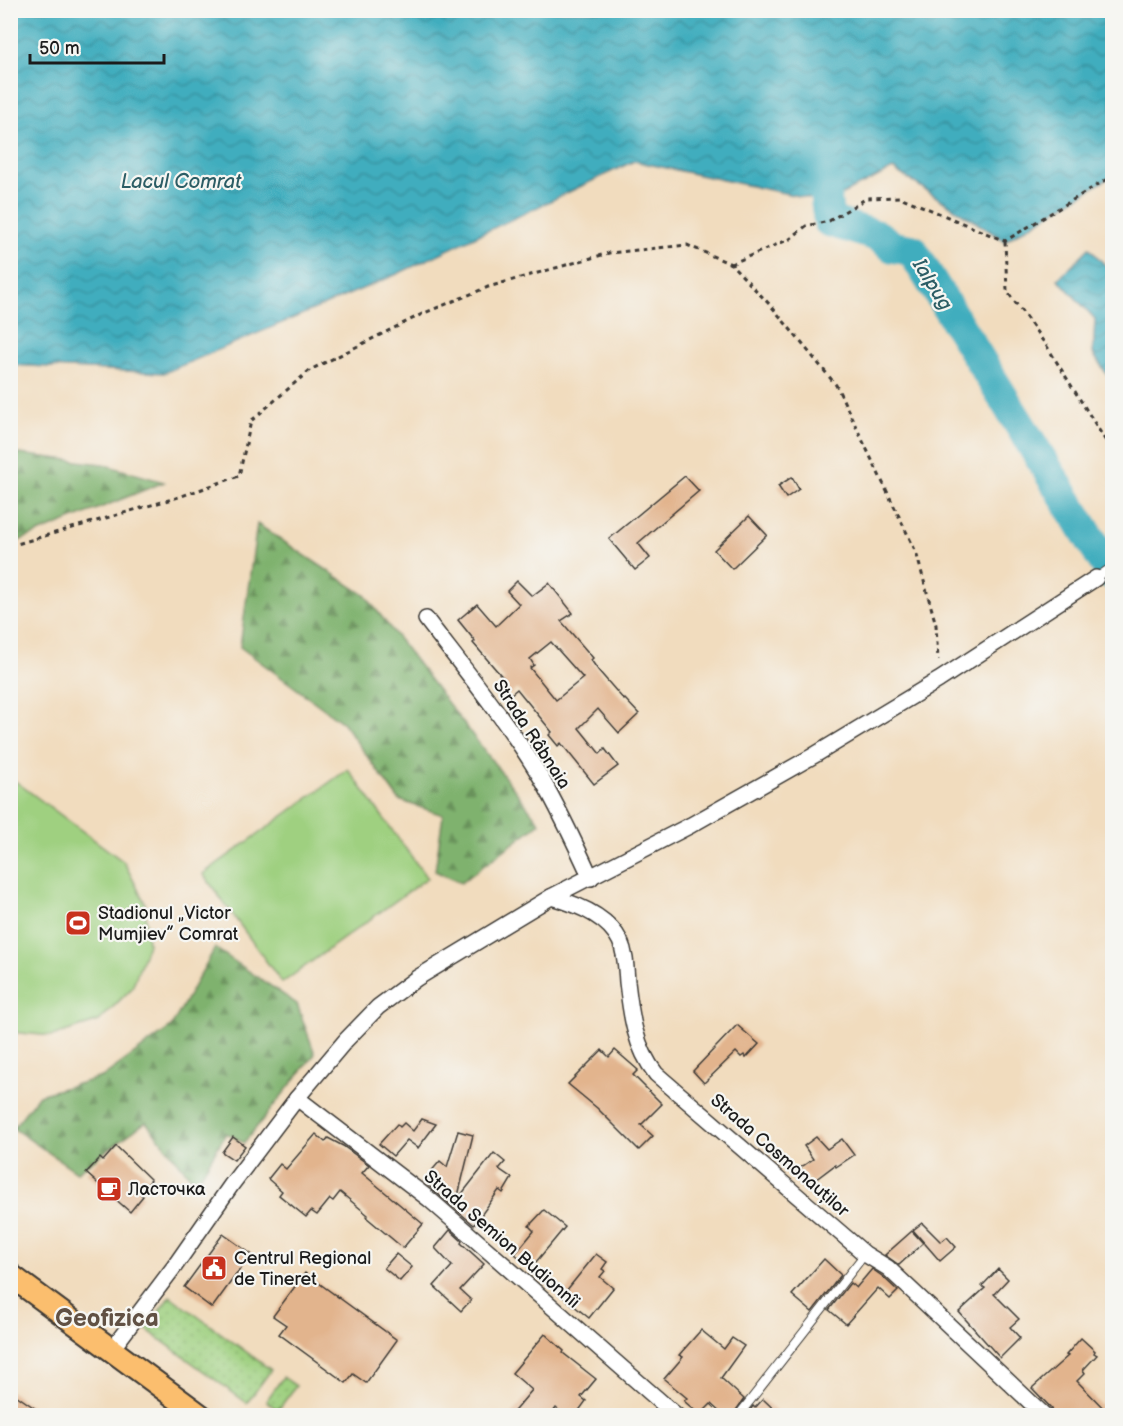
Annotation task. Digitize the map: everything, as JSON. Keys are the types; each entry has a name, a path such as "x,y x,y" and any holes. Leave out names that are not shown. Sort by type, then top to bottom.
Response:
{"main road":[{"path":"10,1275 201,1416"}],"street":[{"path":"112,1349 297,1098 346,1040 378,1007 417,978 551,897 591,878 813,756 939,680 1096,578"},
{"name":"Strada Râbnaia","path":"426,619 472,678 539,774 570,831 591,878"},
{"name":"Strada Cosmonauților","path":"551,897 573,903 597,916 614,932 620,942 634,1029 648,1063 656,1074 865,1254 888,1268 1045,1416"},
{"name":"Strada Semion Budionnîi","path":"297,1098 429,1199 677,1416"}],"lane":[{"path":"1096,578 1113,567"},
{"path":"738,1416 865,1254"}],"path":[{"path":"1005,241 1113,176"},
{"path":"731,264 790,240 806,226 829,221 867,198 900,197 1005,241"},
{"path":"1005,241 1007,291 1048,348 1107,443 1113,458"},
{"path":"10,546 239,476 251,421 310,370 422,314 488,287 609,253 687,245 731,264 772,307 836,385 916,552 936,625 939,680"}],"green space":[{"path":"11,453 102,464 164,482 11,544"},
{"path":"257,524 365,595 540,823 461,883 435,871 443,815 399,800 343,723 240,647"},
{"path":"348,769 427,878 282,983 203,874"},
{"name":"Stadionul „Victor Mumjiev” Comrat","path":"11,778 124,862 145,903 148,944 132,988 99,1021 52,1036 11,1032"},
{"path":"215,948 297,1004 315,1054 244,1143 226,1133 196,1184 146,1122 77,1172 13,1128 39,1095 102,1077 171,1027"},
{"path":"170,1296 271,1370 247,1403 146,1329"},
{"path":"283,1377 296,1386 278,1410 266,1401"}],"water":[{"name":"Lacul Comrat","path":"11,10 1112,11 1112,176 1005,241 893,169 826,202 634,161 395,275 164,373 11,365"},
{"path":"1089,248 1112,272 1112,416 1110,409 1111,380 1093,354 1095,319 1058,279"}],"building":[{"path":"685,476 699,491 638,543 650,558 635,570 609,539"},
{"path":"792,477 799,489 786,498 778,486"},
{"path":"749,516 767,535 732,569 714,550"},
{"path":"517,581 532,596 549,583 573,613 561,621 593,658 591,660 598,670 639,714 619,733 598,709 579,728 600,754 605,749 618,766 594,784 561,743 558,746 549,735 552,732 517,689 510,695 501,683 505,680 473,643 475,641 458,620 477,604 496,626 519,604 507,591","holes":["551,642 583,678 556,700 530,668 534,665 530,659"]},
{"path":"737,1025 759,1044 746,1058 736,1052 704,1083 693,1071"},
{"path":"602,1050 609,1057 615,1050 638,1070 633,1075 662,1104 641,1125 653,1136 639,1150 597,1108 568,1084"},
{"path":"422,1119 436,1124 418,1148 407,1140 393,1156 379,1144 397,1124 400,1127 404,1123 413,1131"},
{"path":"458,1131 473,1135 457,1200 494,1153 505,1162 499,1169 512,1178 503,1193 499,1190 474,1225 423,1181 440,1161 447,1167"},
{"path":"316,1134 325,1142 328,1138 343,1146 369,1165 362,1173 423,1224 403,1248 340,1192 333,1201 330,1199 317,1215 311,1211 306,1217 279,1195 282,1191 268,1179 280,1164 286,1169"},
{"path":"233,1137 245,1146 234,1160 222,1152"},
{"path":"816,1137 827,1149 842,1139 854,1155 836,1167 835,1165 811,1183 800,1168 813,1159 804,1146"},
{"path":"116,1146 151,1180 140,1193 143,1196 130,1212 86,1173 100,1158 103,1161"},
{"path":"544,1210 565,1227 531,1268 515,1254 534,1231 529,1226"},
{"path":"922,1223 941,1242 947,1237 956,1247 940,1261 913,1230"},
{"path":"450,1230 484,1264 460,1290 471,1300 461,1311 434,1286 452,1266 435,1248"},
{"path":"912,1231 923,1243 899,1265 885,1255"},
{"path":"223,1234 251,1254 212,1308 184,1287"},
{"path":"396,1254 412,1267 400,1281 384,1268"},
{"path":"596,1254 607,1262 602,1269 605,1271 600,1277 613,1288 589,1318 562,1296"},
{"path":"824,1259 841,1275 812,1312 792,1295"},
{"path":"872,1269 898,1291 890,1299 878,1288 846,1324 829,1310 850,1283 856,1288"},
{"path":"998,1269 1008,1279 994,1294 1019,1319 1010,1327 1020,1338 1000,1358 959,1312 985,1288 982,1286"},
{"path":"305,1273 397,1340 366,1383 353,1374 346,1383 279,1334 286,1325 273,1316"},
{"path":"701,1330 724,1349 732,1338 744,1346 721,1378 744,1399 732,1416 723,1415 711,1404 700,1415 684,1401 687,1398 664,1379 683,1357 679,1355"},
{"path":"545,1334 564,1351 563,1353 596,1379 581,1397 586,1401 575,1416 566,1416 556,1408 550,1416 510,1416 532,1390 512,1373"},
{"path":"1081,1338 1097,1355 1083,1370 1085,1373 1077,1381 1111,1416 1054,1416 1052,1409 1032,1388 1068,1356 1066,1355"},
{"path":"10,1391 46,1416 10,1416"},
{"path":"763,1399 781,1416 746,1416 753,1406 755,1408"}],"waterway":[{"name":"Ialpug","path":"820,158 829,221 878,236 893,247 912,250 1112,574"}],"place":[{"name":"Stadionul „Victor Mumjiev” Comrat","path":"78,923"},
{"name":"Ласточка","path":"109,1189"},
{"name":"Centrul Regional de Tineret","path":"214,1268"}],"district":[{"name":"Geofizica","path":"107,1318"}]}
